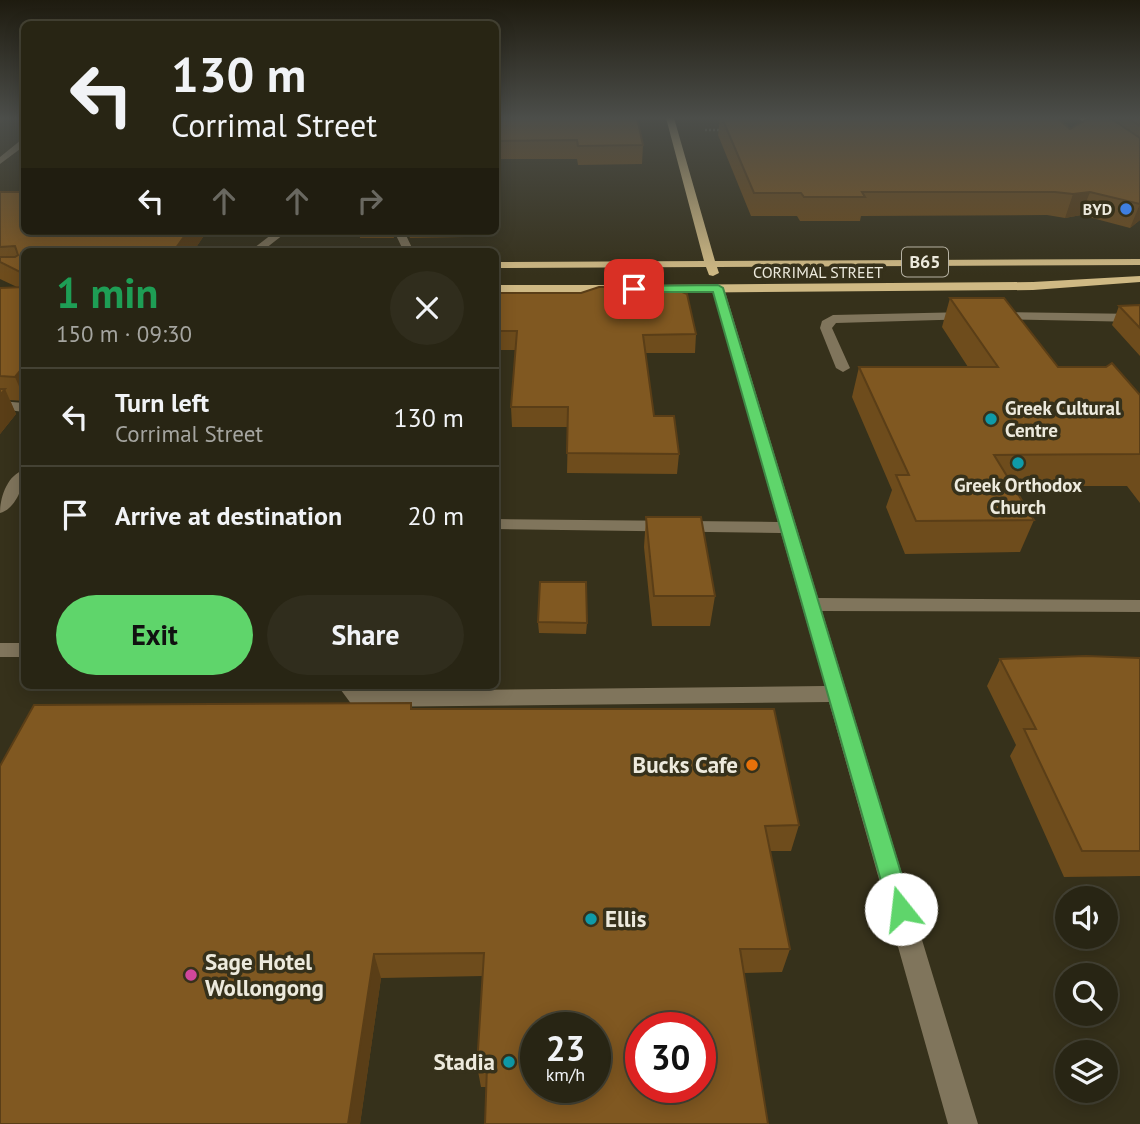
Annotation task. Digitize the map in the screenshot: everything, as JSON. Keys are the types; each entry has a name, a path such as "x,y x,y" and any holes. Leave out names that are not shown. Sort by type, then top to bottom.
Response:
{"main road":[{"path":"684,170 718,288"},
{"name":"CORRIMAL STREET","path":"499,265 1140,262"},
{"name":"CORRIMAL STREET","path":"499,289 1033,286 1140,279"}],"street":[{"path":"260,248 277,235"},
{"path":"718,288 813,604 963,1124"},
{"path":"843,368 825,328 829,322 841,317 1140,318"},
{"path":"0,405 21,407"},
{"path":"0,508 21,479"},
{"path":"499,524 790,528"},
{"path":"813,604 1140,606"},
{"path":"0,650 21,650"},
{"path":"351,689 359,699 838,694"}],"building":[{"path":"744,170 1140,170 1140,204 1090,192 862,192 865,197 804,197 801,193 754,193"},
{"path":"0,192 21,192 21,235 185,235 176,248 21,248 21,272 0,262 0,257 18,255 15,246 0,247"},
{"path":"668,286 687,294 696,334 643,335 654,416 674,416 679,454 567,453 568,407 511,407 517,331 499,331 500,293 581,293 599,287"},
{"path":"21,287 21,370 15,377 0,376 0,288"},
{"path":"950,298 1004,298 1058,367 1106,367 1112,363 1140,395 1140,454 994,455 1034,520 916,521 896,475 909,475 859,367 998,367"},
{"path":"1140,305 1140,328 1119,306"},
{"path":"646,517 701,517 715,596 654,596"},
{"path":"540,582 586,582 587,623 538,622"},
{"path":"1086,656 1140,658 1140,851 1082,851 1024,729 1036,729 1000,659"},
{"path":"411,703 411,709 774,709 799,825 765,826 790,949 740,949 768,1124 485,1124 487,1066 477,1066 484,953 374,954 348,1124 0,1124 0,766 34,705"}],"place":[{"name":"BYD","path":"1126,209"},
{"name":"Greek Cultural Centre","path":"991,419"},
{"name":"Greek Orthodox Church","path":"1018,463"},
{"name":"Bucks Cafe","path":"752,765"},
{"name":"Ellis","path":"591,919"},
{"name":"Sage Hotel Wollongong","path":"191,975"},
{"name":"Stadia","path":"509,1062"}],"route":[{"path":"634,289 718,288 901,909"}]}
